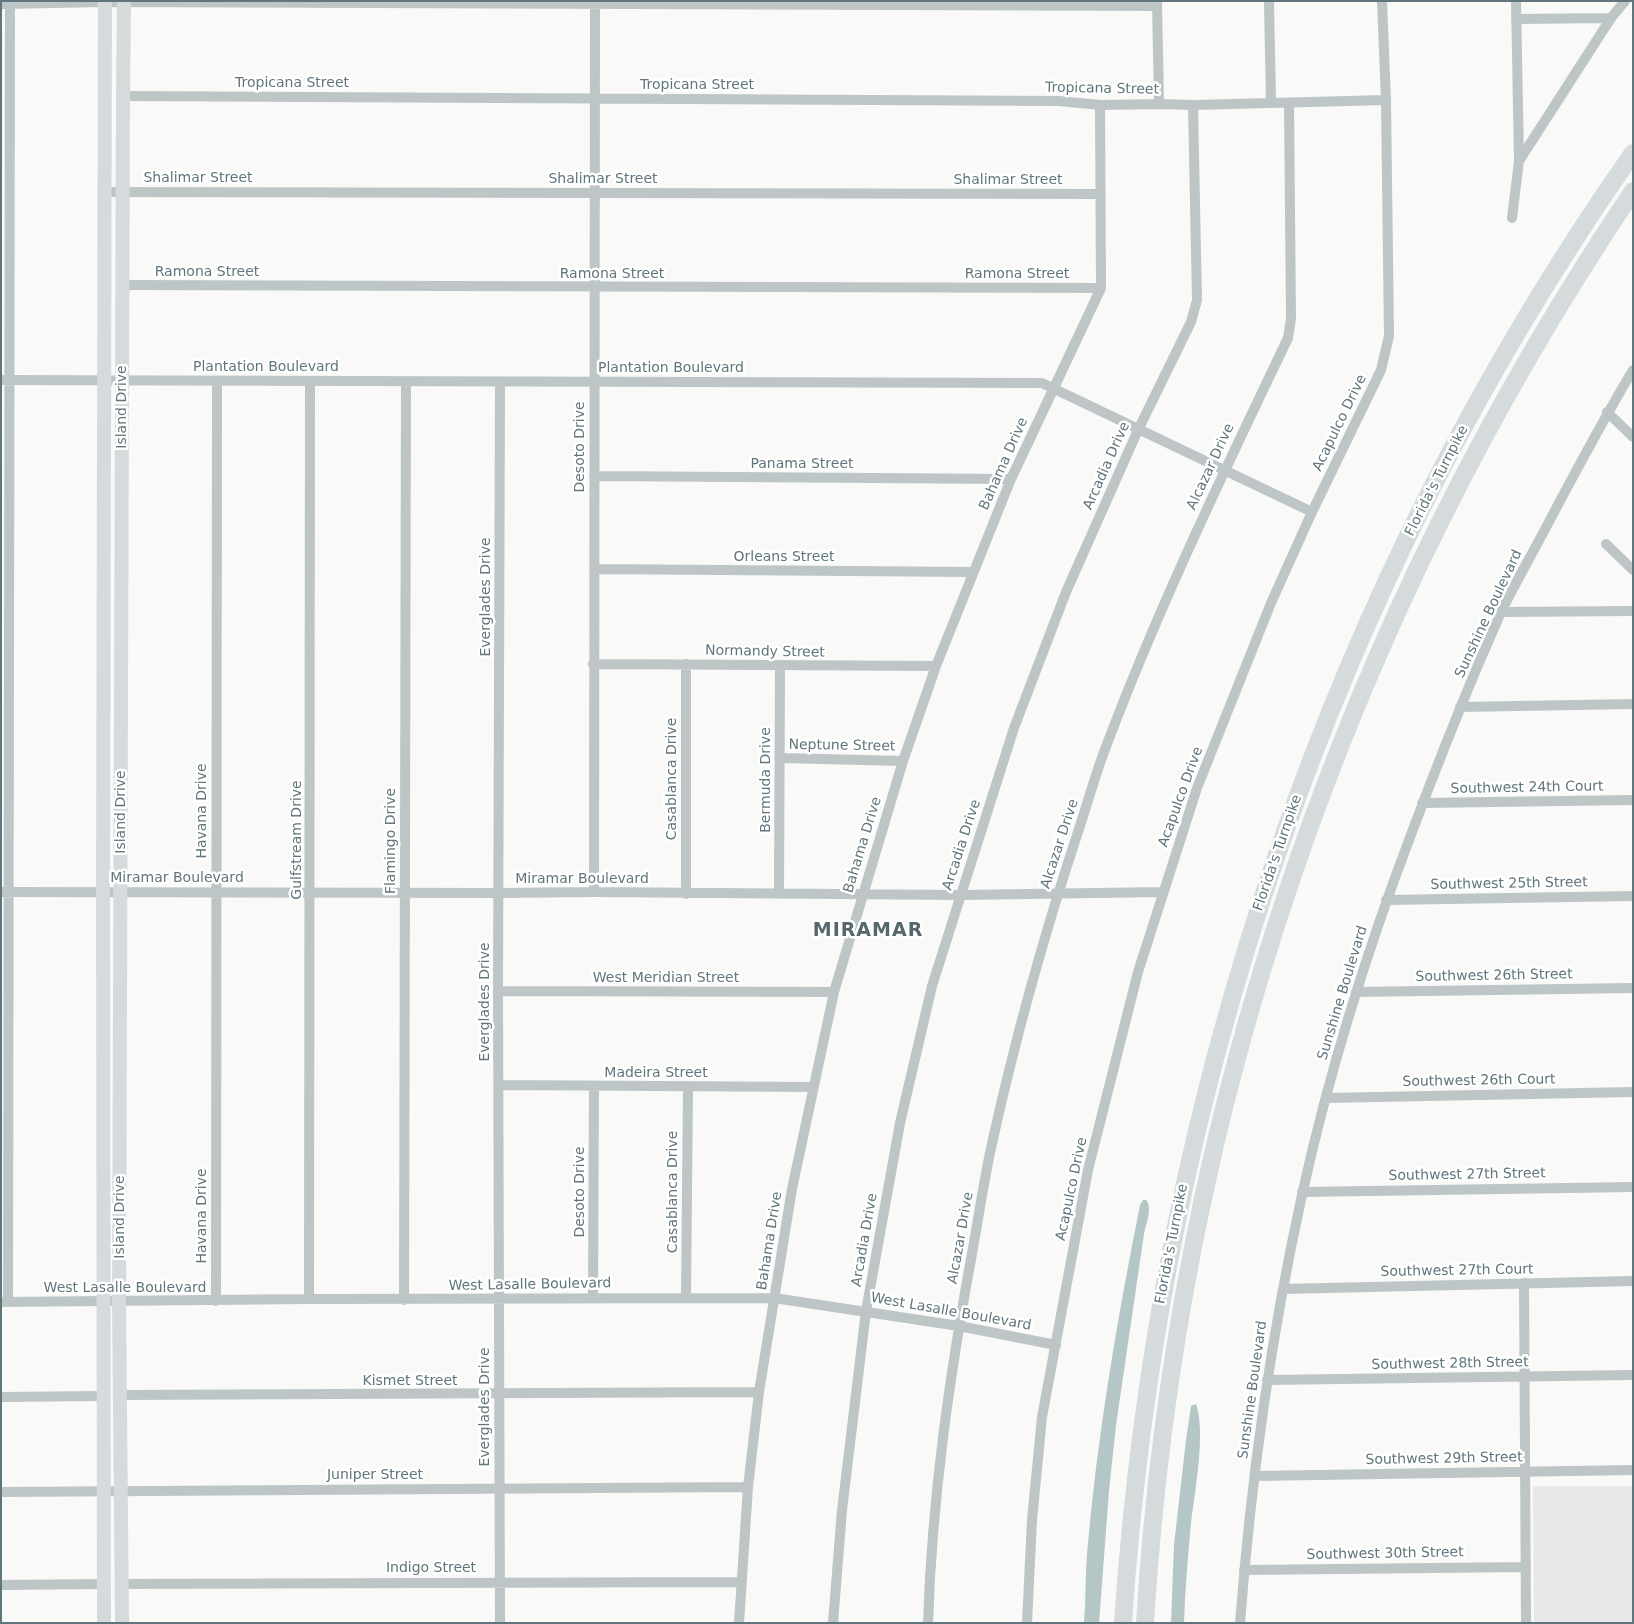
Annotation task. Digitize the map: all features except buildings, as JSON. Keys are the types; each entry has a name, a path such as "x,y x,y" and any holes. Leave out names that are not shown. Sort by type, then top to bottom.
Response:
{"highway":[{"name":"Florida's Turnpike","path":"1123,1623 1129,1540 1142,1428 1155,1334 1171,1246 1192,1145 1207,1086 1235,984 1264,892 1325,724 1368,623 1408,537 1448,457 1507,350 1578,232 1633,153"},
{"name":"Florida's Turnpike","path":"1145,1623 1150,1552 1164,1423 1180,1319 1199,1217 1226,1098 1244,1031 1302,848 1346,731 1389,626 1454,493 1537,342 1587,260 1633,191"}],"street":[{"path":"1269,1 1271,103"},
{"name":"Acapulco Drive","path":"1027,1623 1032,1520 1042,1417 1088,1170 1138,972 1197,788 1271,603 1312,512 1381,370 1390,336 1386,100 1382,1"},
{"path":"1512,218 1519,160 1516,1"},
{"path":"1519,160 1624,1"},
{"name":"Island Drive","path":"104,1623 105,2"},
{"path":"5,1302 6,4 124,2 1157,4 1159,104"},
{"name":"Island Drive","path":"122,1623 119,1302 124,2"},
{"name":"Desoto Drive","path":"594,892 595,3"},
{"path":"1516,19 1611,18"},
{"name":"Tropicana Street","path":"123,96 1059,101 1100,105 1193,105 1386,100"},
{"name":"Alcazar Drive","path":"928,1623 930,1555 946,1413 959,1326 991,1148 1029,994 1058,893 1104,753 1158,618 1224,470 1288,338 1291,319 1289,103"},
{"name":"Bahama Drive","path":"739,1623 748,1487 759,1392 792,1188 834,992 903,761 936,666 1011,479 1101,288 1100,105"},
{"name":"Arcadia Drive","path":"832,1623 842,1510 866,1311 900,1123 932,986 1014,728 1066,592 1138,430 1191,322 1197,300 1193,105"},
{"name":"Shalimar Street","path":"105,192 1100,194"},
{"name":"Ramona Street","path":"122,285 1101,288"},
{"name":"Sunshine Boulevard","path":"1240,1623 1244,1570 1267,1380 1283,1289 1302,1192 1356,992 1386,900 1422,803 1460,707 1502,612 1607,412 1633,370"},
{"name":"Plantation Boulevard","path":"6,380 1042,383 1312,512"},
{"name":"Havana Drive","path":"216,1301 217,381"},
{"name":"Gulfstream Drive","path":"309,1299 311,892 310,382"},
{"name":"Flamingo Drive","path":"404,1300 406,382"},
{"name":"Everglades Drive","path":"500,382 498,991 500,1623"},
{"path":"1607,412 1633,437"},
{"name":"Panama Street","path":"594,476 1011,479"},
{"path":"1606,544 1633,570"},
{"name":"Orleans Street","path":"594,569 973,572"},
{"path":"1502,612 1633,612"},
{"name":"Normandy Street","path":"593,664 936,666"},
{"name":"Casablanca Drive","path":"686,664 686,894"},
{"name":"Bermuda Drive","path":"779,894 780,666"},
{"path":"1460,707 1633,704"},
{"name":"Neptune Street","path":"780,758 903,761"},
{"name":"Southwest 24th Court","path":"1422,803 1633,800"},
{"name":"Miramar Boulevard","path":"5,892 499,894 594,892 863,895 1163,892"},
{"name":"Southwest 25th Street","path":"1386,900 1633,896"},
{"name":"Southwest 26th Street","path":"1356,992 1633,988"},
{"name":"West Meridian Street","path":"498,991 834,992"},
{"name":"Madeira Street","path":"499,1085 813,1087"},
{"name":"Desoto Drive","path":"593,1298 594,1086"},
{"name":"Casablanca Drive","path":"686,1298 688,1086"},
{"name":"Southwest 26th Court","path":"1326,1098 1633,1092"},
{"name":"Southwest 27th Street","path":"1302,1192 1633,1187"},
{"name":"Southwest 27th Court","path":"1283,1289 1633,1281"},
{"path":"1524,1283 1526,1623"},
{"name":"West Lasalle Boulevard","path":"5,1302 774,1298 959,1326 1056,1344"},
{"name":"Southwest 28th Street","path":"1267,1380 1633,1375"},
{"name":"Kismet Street","path":"120,1395 759,1392"},
{"path":"1,1396 103,1396"},
{"name":"Southwest 29th Street","path":"1255,1476 1633,1470"},
{"name":"Juniper Street","path":"1,1492 748,1487"},
{"name":"Southwest 30th Street","path":"1244,1570 1526,1567"},
{"name":"Indigo Street","path":"122,1584 741,1582"},
{"path":"1,1585 104,1584"}],"shaded area":[{"path":"1143,1200 1146,1200 1148,1203 1149,1212 1144,1234 1116,1425 1099,1623 1084,1623 1087,1554 1102,1422 1123,1292 1140,1205"},
{"path":"1196,1404 1199,1416 1200,1446 1191,1523 1184,1623 1171,1623 1174,1545 1191,1406"},
{"path":"1533,1486 1633,1486 1633,1623 1534,1623"}],"district":[{"name":"MIRAMAR","path":"868,931"}]}
